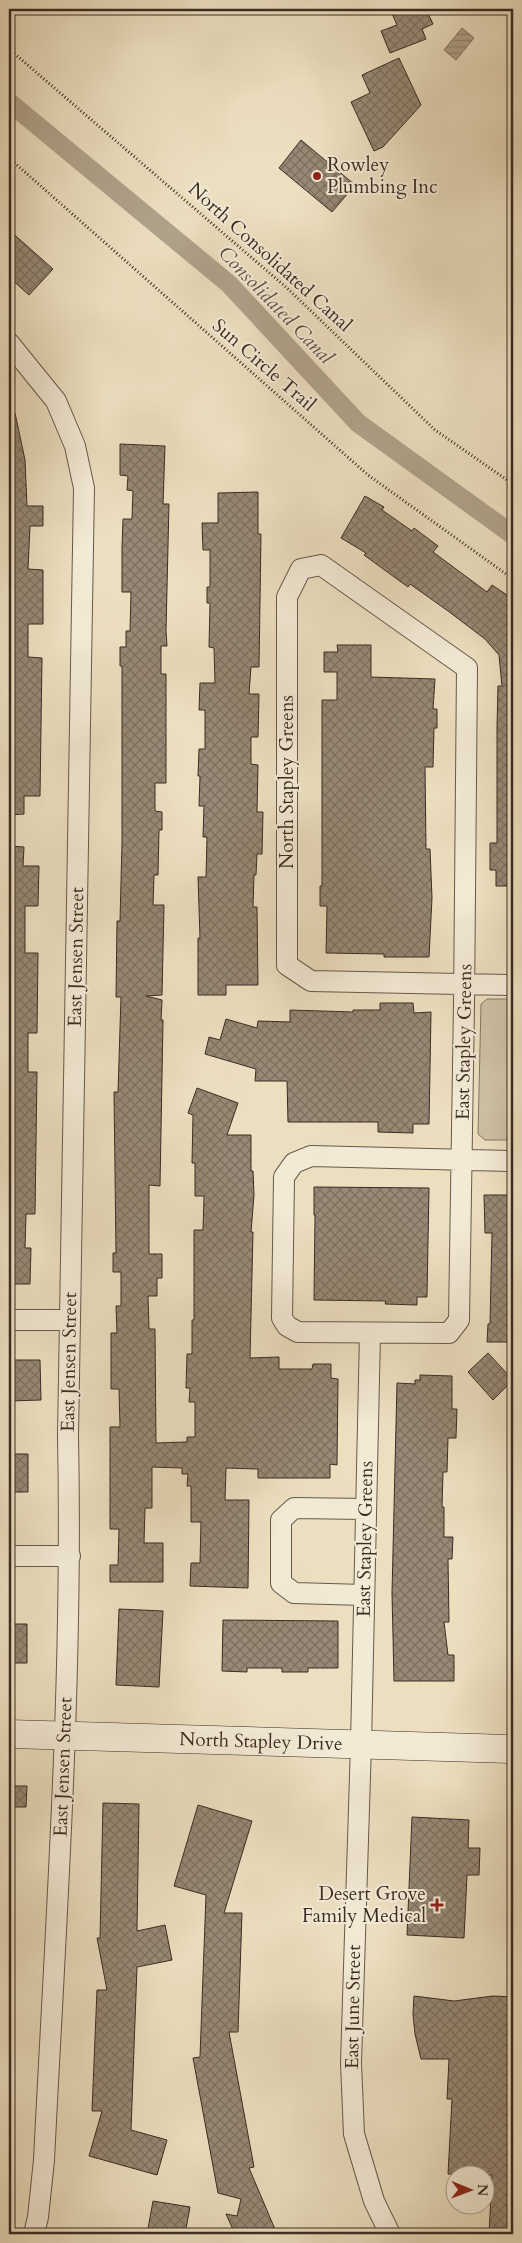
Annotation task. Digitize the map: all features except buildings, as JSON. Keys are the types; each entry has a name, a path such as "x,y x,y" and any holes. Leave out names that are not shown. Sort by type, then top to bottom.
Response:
{"main road":[{"name":"North Stapley Drive","path":"9,1734 513,1749"}],"street":[{"name":"East Jensen Street","path":"9,343 56,401 76,446 84,488 68,1437 70,1556 65,1736 44,2160 38,2217 34,2234"},
{"name":"North Stapley Greens","path":"468,668 321,565 301,569 287,597 287,965 311,981 513,984"},
{"name":"East Stapley Greens","path":"462,1161 312,1156 294,1163 284,1177 282,1318 287,1326 298,1332 449,1333 459,1320 466,984 468,668"},
{"path":"462,1161 513,1161"},
{"path":"9,1320 70,1320"},
{"name":"East Stapley Greens","path":"361,1744 370,1333"},
{"path":"364,1595 294,1593 281,1583 281,1520 294,1508 366,1509"},
{"path":"9,1556 70,1556"},
{"name":"East June Street","path":"361,1744 351,2063 354,2134 374,2201 390,2234"}],"path":[{"name":"North Consolidated Canal","path":"9,49 286,288 435,430 513,484"},
{"name":"Sun Circle Trail","path":"9,158 368,475 513,579"}],"shaded area":[{"path":"462,28 474,38 456,60 444,50"},
{"path":"487,999 513,999 513,1044 510,1048 513,1051 513,1140 485,1140 478,1134 481,1004"}],"waterway":[{"name":"Consolidated Canal","path":"9,102 229,284 358,423 513,535"}],"place":[{"name":"Rowley Plumbing Inc","path":"317,176"},
{"name":"Desert Grove Family Medical","path":"437,1905"}]}
